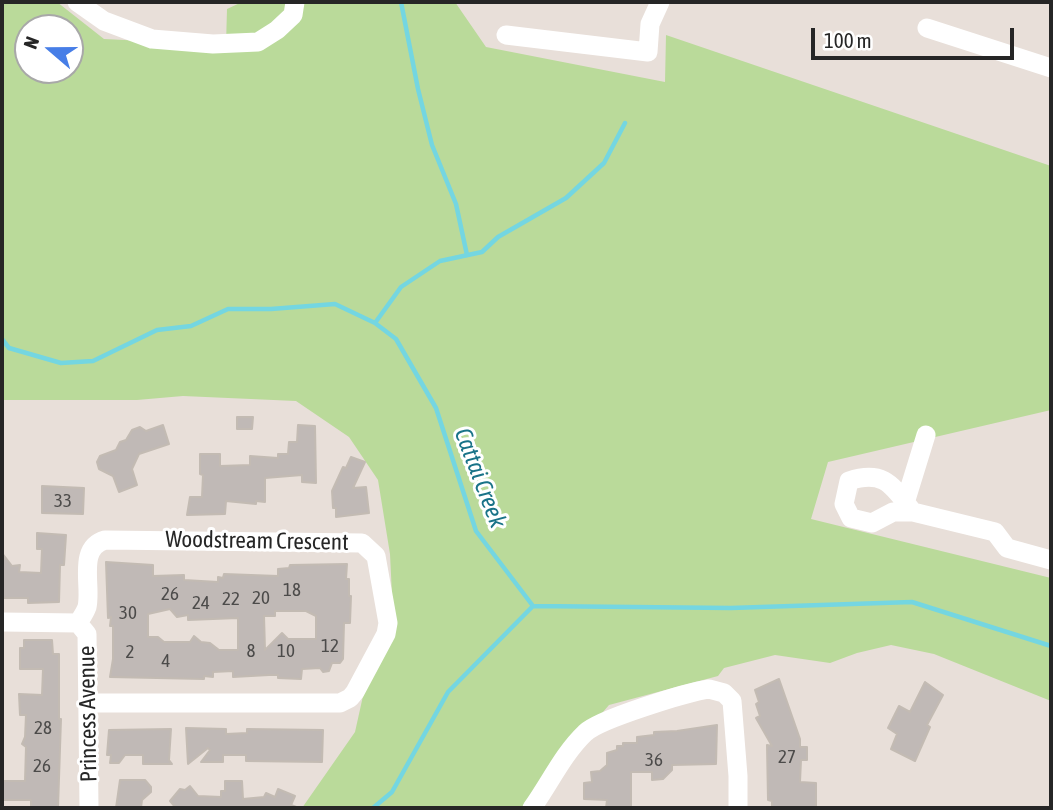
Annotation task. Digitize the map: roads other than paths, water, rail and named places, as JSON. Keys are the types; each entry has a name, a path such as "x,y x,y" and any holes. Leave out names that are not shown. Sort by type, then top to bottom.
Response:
{"street":[{"path":"77,2 104,21 152,39 213,44 258,42 277,30 293,15 295,2"},
{"path":"506,35 648,52 650,24 660,2"},
{"path":"927,28 1051,68"},
{"path":"926,435 909,507 995,532 1007,548 1051,560"},
{"name":"Woodstream Crescent","path":"78,622 86,610 89,557 92,548 97,542 119,540 362,543 376,556 388,624 386,635 355,692 351,698 340,703 89,703"},
{"path":"2,622 78,622"},
{"name":"Princess Avenue","path":"78,622 86,634 89,808"},
{"path":"539,806 572,747 588,730 604,721 709,689 724,693 732,701 738,808"}],"waterway":[{"path":"401,2 432,145 456,204 467,255"},
{"path":"375,323 401,287 440,261 482,252 498,237 566,198 604,163 625,123"},
{"name":"Cattai Creek","path":"2,339 9,348 61,363 93,361 157,330 191,326 228,309 335,304 375,323 396,339 436,408 476,531 533,606 731,608 912,602 1051,646"},
{"path":"373,808 392,792 448,692 533,606"}]}
